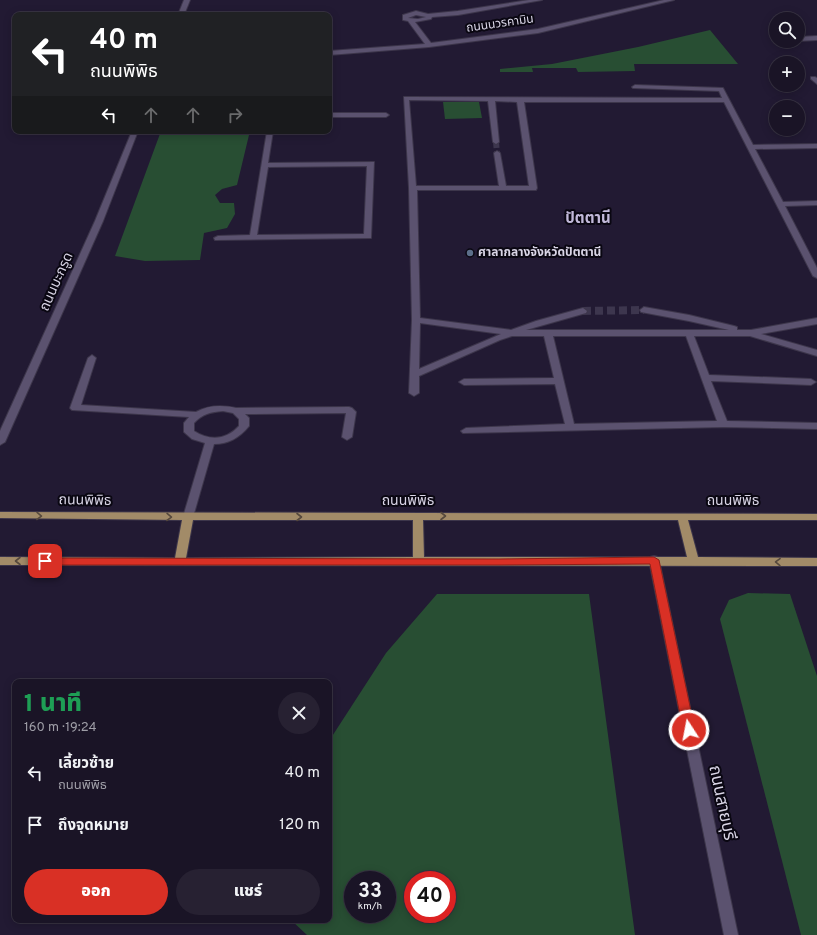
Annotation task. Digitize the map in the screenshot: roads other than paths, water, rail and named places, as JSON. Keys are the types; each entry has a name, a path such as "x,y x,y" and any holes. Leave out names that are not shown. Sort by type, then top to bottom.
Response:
{"main road":[{"name":"ถนนพิพิธ","path":"0,515 188,517 817,517"},
{"path":"418,516 419,562"},
{"path":"682,516 693,560"},
{"path":"180,562 188,517"},
{"path":"0,561 419,562 693,560 817,562"}],"street":[{"path":"182,12 187,0"},
{"path":"429,45 410,21 405,19 405,16 416,13 428,16 458,13 539,0"},
{"name":"ถนนนวรคามิน","path":"332,53 429,45 538,31 671,0"},
{"path":"805,39 817,38"},
{"path":"635,87 721,89 817,276"},
{"path":"414,393 416,320 414,188 406,98 520,100 726,100"},
{"path":"491,99 496,142"},
{"path":"414,188 533,188 520,100"},
{"path":"332,115 386,115"},
{"name":"ถนนมะกรูด","path":"0,442 98,221 134,134"},
{"path":"253,238 269,134"},
{"path":"751,147 817,146"},
{"path":"497,153 503,188"},
{"path":"218,238 368,236 371,164 264,165"},
{"path":"780,204 817,203"},
{"path":"644,310 689,318 751,333 817,353"},
{"path":"414,374 556,316 583,311"},
{"path":"416,320 513,333 751,333 817,321"},
{"path":"548,333 570,427"},
{"path":"689,333 723,424"},
{"path":"92,358 75,408 196,415"},
{"path":"706,378 811,382"},
{"path":"464,382 560,381"},
{"path":"236,411 244,418 244,426 238,434 225,440 210,442 197,438 189,432 188,423 196,415 208,410 223,408 236,411 349,410 351,412 347,437"},
{"path":"466,431 723,424 817,426"},
{"path":"188,517 210,442"},
{"name":"ถนนสายบุรี","path":"654,560 731,935"}],"tunnel":[{"path":"496,142 497,153"},
{"path":"583,311 644,310"}],"place":[{"name":"ศาลากลางจังหวัดปัตตานี","path":"470,253"}],"district":[{"name":"ปัตตานี","path":"588,219"}]}
